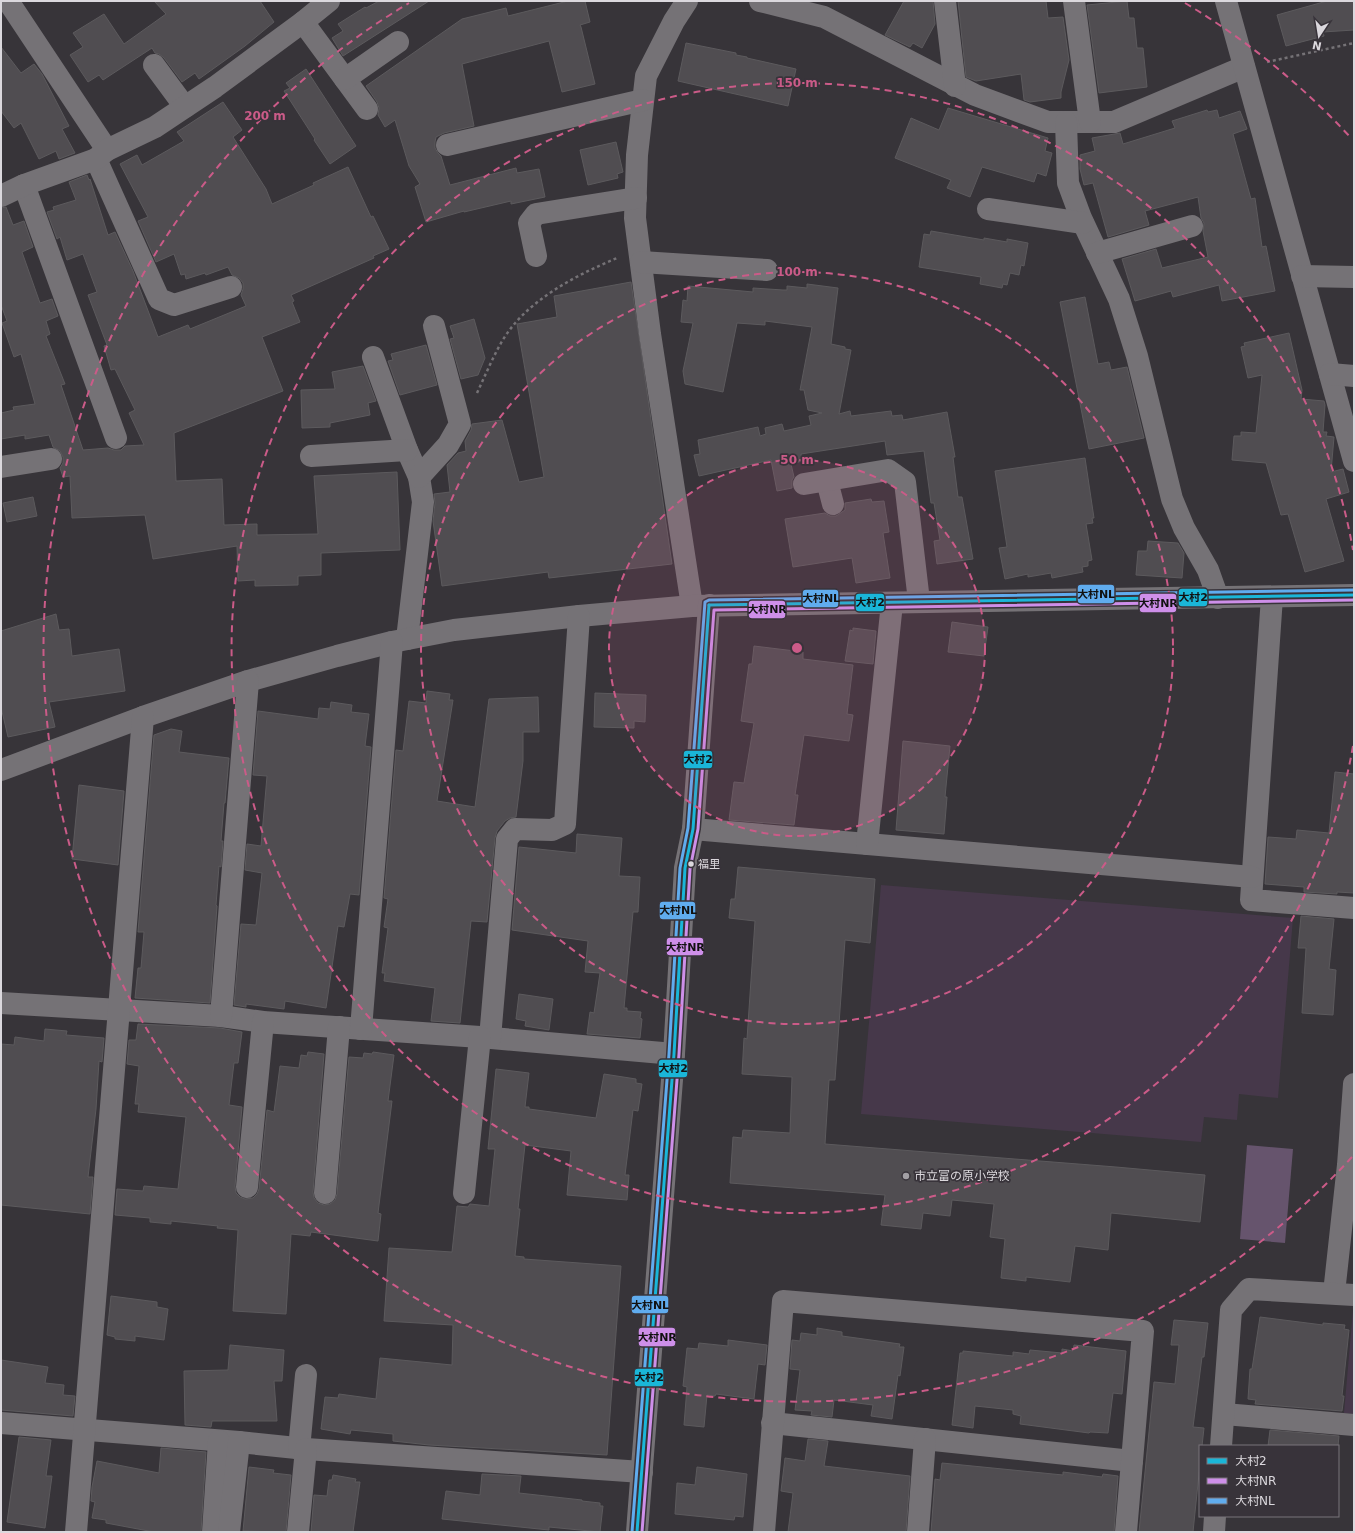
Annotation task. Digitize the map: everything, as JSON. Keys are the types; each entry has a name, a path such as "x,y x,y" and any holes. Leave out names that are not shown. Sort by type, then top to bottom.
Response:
{"street":[{"path":"8,1 102,154 159,300 174,305 231,288"},
{"path":"1,196 24,185 102,154 155,127 303,22 329,1"},
{"path":"637,1532 674,1054 685,868 693,830 700,606 650,334 635,218 637,155 646,76 674,21 687,1"},
{"path":"760,1 824,17 975,95 1048,122 1114,122 1244,67"},
{"path":"945,1 956,86"},
{"path":"1074,1 1090,122"},
{"path":"1226,1 1354,461"},
{"path":"303,22 366,108"},
{"path":"345,79 398,42"},
{"path":"154,65 185,107"},
{"path":"447,145 643,100"},
{"path":"1066,122 1068,183 1083,223 1120,299 1156,427 1172,499 1184,528 1208,570 1218,598"},
{"path":"24,185 116,438"},
{"path":"536,256 529,223 536,214 636,198"},
{"path":"988,209 1083,223"},
{"path":"1097,253 1192,226"},
{"path":"640,255 767,270"},
{"path":"1302,276 1354,277"},
{"path":"418,477 448,445 460,424 434,326"},
{"path":"361,1029 400,641 423,502 418,477 373,357"},
{"path":"1330,374 1354,376"},
{"path":"311,456 407,450"},
{"path":"1,468 51,459"},
{"path":"804,484 888,470 905,482 919,602"},
{"path":"827,481 833,504"},
{"path":"1,770 142,717 248,681 337,656 454,630 579,616 700,606 1354,595"},
{"path":"1272,597 1251,900 1354,908"},
{"path":"867,844 892,603"},
{"path":"464,1193 485,1038 507,839 515,828 552,830 565,824 579,616"},
{"path":"221,1016 248,681"},
{"path":"76,1532 142,717"},
{"path":"693,830 1252,877"},
{"path":"1,1003 221,1016 263,1022 339,1026 674,1054"},
{"path":"248,1187 263,1022"},
{"path":"325,1193 339,1026"},
{"path":"1221,1445 1231,1310 1249,1289 1344,1294 1354,1084"},
{"path":"764,1532 782,1300 1143,1331 1126,1532"},
{"path":"298,1532 306,1375"},
{"path":"1224,1414 1354,1425"},
{"path":"1,1423 229,1441 302,1449 642,1472"},
{"path":"772,1423 1132,1461"},
{"path":"918,1532 925,1439"},
{"path":"213,1532 229,1441"},
{"path":"229,1441 229,1532"},
{"path":"1214,1532 1215,1517"}],"path":[{"path":"1244,67 1354,43"},
{"path":"460,424 478,392 501,342 520,316 538,301 590,270 640,255"}],"shaded area":[{"path":"881,885 1293,918 1278,1098 1239,1094 1237,1120 1204,1117 1201,1142 861,1114"},
{"path":"1247,1145 1293,1149 1285,1243 1240,1239"},
{"path":"1354,1310 1354,1414 1344,1413"}],"building":[{"path":"154,1 260,1 274,22 245,46 199,79 195,73 182,82 164,58 155,53 152,48 103,80 99,75 88,82 70,55 83,47 73,33 104,14 124,44 166,14"},
{"path":"379,1 429,1 343,56 332,38 343,31 338,24 365,7 366,8"},
{"path":"568,1 585,1 590,22 580,25 595,84 562,92 549,41 462,64 474,126 444,133 436,137 435,142 435,148 441,156 450,185 516,168 517,173 539,169 545,197 511,204 511,201 464,211 426,222 415,187 420,184 409,166 395,120 385,127 378,115 379,108 377,102 366,86 462,19 506,8 508,16"},
{"path":"904,1 933,1 935,24 922,48 913,43 910,47 885,35"},
{"path":"958,1 1046,1 1048,18 1063,17 1069,60 1061,92 1061,98 1030,102 1024,100 1021,74 976,81 966,77"},
{"path":"1127,1 1129,18 1134,18 1137,48 1143,48 1147,87 1099,93 1087,5"},
{"path":"1327,1 1354,1 1354,30 1323,32 1324,36 1286,46 1277,15"},
{"path":"686,43 736,53 736,55 747,58 796,69 788,106 678,81"},
{"path":"1,47 21,73 34,64 42,74 69,126 62,129 75,153 59,159 56,151 39,159 21,123 14,128 1,111"},
{"path":"306,69 356,146 330,164 284,91 290,88 286,83"},
{"path":"223,102 242,130 233,137 266,189 272,204 314,185 313,183 348,167 371,217 373,216 389,249 373,256 374,258 291,295 294,301 292,302 300,322 262,337 283,391 174,433 176,481 222,479 224,525 257,524 257,535 318,534 314,476 397,472 400,550 321,553 321,575 298,576 298,585 255,586 255,580 238,581 237,546 153,559 145,515 72,518 70,476 63,477 60,468 63,463 63,457 60,451 53,447 49,435 25,439 25,435 1,439 1,413 14,410 13,407 35,404 21,354 14,357 2,323 7,321 1,305 1,208 6,207 13,225 24,221 33,247 22,252 40,303 52,299 58,316 46,321 50,334 46,336 65,384 61,385 83,450 108,448 121,450 125,446 144,445 129,413 135,410 115,369 111,370 104,346 107,345 88,295 97,292 83,254 67,260 60,237 57,239 47,212 54,210 53,207 76,200 69,182 87,175 89,180 90,179 108,235 115,232 133,271 158,337 188,325 190,329 246,306 241,295 243,283 239,278 232,275 228,267 206,275 205,273 186,279 185,274 181,275 174,254 156,262 138,221 148,217 120,164 137,155 142,165 184,141 177,132"},
{"path":"948,108 1048,138 1045,151 1052,153 1046,176 1037,173 1034,182 982,167 970,197 947,188 951,180 895,158 911,118 939,130"},
{"path":"1207,110 1208,112 1217,110 1219,118 1240,111 1247,129 1233,134 1251,199 1255,198 1262,247 1266,246 1275,291 1222,301 1219,285 1173,297 1171,291 1135,301 1122,259 1156,249 1162,268 1208,257 1203,231 1204,223 1201,218 1198,197 1145,211 1149,225 1108,237 1093,183 1084,185 1080,169 1080,155 1095,151 1092,138 1120,133 1123,144 1175,128 1172,121"},
{"path":"616,142 623,172 617,174 618,178 588,185 580,150"},
{"path":"931,231 984,240 984,238 1007,242 1007,239 1028,243 1024,266 1021,265 1019,275 1010,273 1007,285 1003,284 1002,288 980,284 981,277 919,267 924,234 930,235"},
{"path":"631,282 672,564 549,578 548,572 442,586 433,521 435,503 434,494 450,492 447,465 458,453 466,451 465,441 471,430 472,424 502,420 519,482 544,477 517,324 557,317 554,296"},
{"path":"807,284 838,288 831,344 851,350 839,414 850,411 851,416 891,411 892,416 902,415 903,420 947,412 955,457 953,457 958,497 962,497 973,559 937,564 934,541 940,540 934,503 931,503 924,451 887,455 885,441 801,454 802,461 791,464 794,477 792,480 792,488 777,491 771,460 699,476 694,455 700,454 698,440 758,427 760,436 766,434 765,428 782,424 784,431 811,425 809,416 822,413 808,410 804,390 800,390 812,327 765,321 765,325 737,323 723,392 685,384 683,371 693,323 681,322 683,300 687,301 688,286 753,292 753,288 787,290 787,286 807,288"},
{"path":"1085,297 1098,364 1109,362 1111,370 1127,367 1144,438 1089,449 1060,302"},
{"path":"474,319 485,358 478,375 461,379 450,339 454,338 450,326"},
{"path":"1289,333 1302,390 1301,399 1324,401 1323,432 1327,432 1326,436 1334,437 1331,472 1343,469 1349,492 1326,499 1344,561 1305,572 1288,514 1281,515 1266,463 1232,460 1234,436 1241,436 1241,432 1256,433 1262,375 1248,378 1241,347 1245,346 1244,343"},
{"path":"426,345 437,385 400,395 388,361 393,360 391,354"},
{"path":"363,366 376,401 368,403 370,415 330,423 330,427 302,428 301,390 335,389 332,372"},
{"path":"1085,458 1094,518 1092,518 1093,523 1086,524 1092,560 1088,561 1088,566 1082,567 1083,572 1052,578 1051,573 1028,577 1028,574 1005,579 999,548 1007,547 995,471"},
{"path":"33,497 37,516 7,522 3,503"},
{"path":"871,499 872,502 884,501 889,532 883,533 890,578 856,583 852,558 793,567 785,519 825,513 830,516 836,516 845,510 845,503"},
{"path":"1148,541 1178,543 1184,553 1182,578 1136,575 1138,551 1147,551"},
{"path":"56,614 59,630 69,629 72,656 119,649 125,691 49,702 55,727 8,737 1,707 1,631"},
{"path":"952,622 988,627 984,656 948,652"},
{"path":"853,628 876,631 873,664 845,661 850,630 853,631"},
{"path":"754,646 803,652 803,659 853,665 847,714 853,715 849,741 804,735 795,795 798,795 794,825 729,820 734,782 744,783 754,723 741,721 749,664 752,664"},
{"path":"427,691 450,694 449,700 453,700 437,801 475,807 489,699 538,697 539,732 523,732 523,761 516,817 505,821 497,831 495,838 487,922 471,921 460,1023 431,1021 435,988 384,981 385,973 382,973 388,928 384,927 388,899 384,898 396,750 403,751 409,701 426,703"},
{"path":"595,693 646,695 645,722 634,721 634,728 594,727"},
{"path":"331,702 352,705 351,712 369,714 365,746 371,747 359,895 350,894 344,927 338,926 326,1008 285,1001 284,1009 246,1004 246,1007 234,1005 241,924 256,925 262,873 245,870 247,844 261,846 267,776 253,775 258,711 318,719 319,708 330,709"},
{"path":"171,729 182,731 179,752 229,758 221,841 223,841 221,867 219,866 210,1003 135,998 138,968 141,968 144,932 138,932 154,735"},
{"path":"903,741 950,746 945,797 947,797 944,834 896,830"},
{"path":"1335,772 1354,774 1354,893 1337,892 1337,894 1304,892 1304,887 1265,884 1268,837 1296,839 1297,830 1329,833"},
{"path":"79,785 124,791 118,865 72,859"},
{"path":"577,834 622,838 619,876 640,877 638,912 633,912 624,1008 627,1008 627,1011 641,1012 640,1018 642,1019 640,1038 587,1034 590,1012 594,1013 600,973 585,972 588,941 512,930 519,847 576,853"},
{"path":"738,867 875,879 870,943 845,940 835,1080 829,1080 825,1144 1205,1175 1200,1222 1111,1213 1108,1250 1075,1246 1070,1282 1026,1277 1026,1281 1001,1278 1005,1239 990,1237 994,1204 952,1200 950,1216 923,1213 921,1229 881,1225 885,1195 730,1183 733,1137 742,1138 743,1130 790,1133 792,1077 742,1074 744,1038 747,1039 755,921 729,918 731,899 735,899"},
{"path":"1301,916 1334,919 1329,969 1336,970 1333,1015 1302,1013 1306,948 1298,948"},
{"path":"519,994 553,999 549,1030 525,1026 526,1021 516,1019"},
{"path":"138,1024 220,1028 242,1032 238,1063 234,1063 229,1105 242,1107 235,1186 236,1193 245,1199 253,1198 259,1189 267,1110 274,1112 280,1066 299,1068 301,1055 307,1056 308,1052 324,1054 313,1192 314,1198 318,1203 324,1205 330,1204 335,1200 337,1194 349,1057 363,1058 364,1053 372,1054 373,1052 394,1055 388,1101 392,1101 378,1213 381,1214 378,1241 311,1232 310,1236 291,1234 286,1314 233,1311 238,1230 217,1228 218,1226 171,1221 171,1224 150,1222 150,1218 115,1215 117,1189 143,1191 144,1186 178,1189 186,1117 138,1112 139,1104 135,1104 139,1066 127,1064 129,1040 136,1040"},
{"path":"45,1029 67,1031 66,1035 104,1038 102,1062 99,1061 96,1109 88,1177 93,1177 90,1214 1,1205 1,1044 14,1045 15,1037 44,1041"},
{"path":"496,1069 529,1073 525,1107 529,1107 529,1109 596,1118 604,1074 636,1079 636,1083 642,1084 638,1111 633,1110 625,1175 629,1175 627,1200 567,1195 571,1151 525,1145 518,1209 520,1209 515,1256 524,1257 524,1259 621,1266 607,1455 429,1445 393,1441 393,1434 351,1430 350,1434 321,1429 325,1397 338,1398 339,1394 376,1399 380,1358 452,1365 453,1325 384,1321 389,1248 452,1252 457,1206 468,1207 470,1204 489,1206 495,1149 488,1149"},
{"path":"111,1296 157,1302 157,1307 168,1309 164,1340 135,1336 135,1341 115,1339 115,1337 107,1335"},
{"path":"1260,1317 1323,1325 1323,1323 1345,1325 1344,1329 1349,1330 1342,1396 1344,1396 1342,1411 1255,1404 1256,1400 1248,1399 1250,1369 1252,1369"},
{"path":"1174,1320 1208,1323 1193,1427 1204,1428 1202,1445 1199,1445 1199,1474 1193,1532 1139,1532 1154,1382 1175,1384 1179,1345 1171,1345"},
{"path":"817,1328 842,1332 842,1336 900,1344 899,1347 904,1347 900,1376 898,1375 892,1419 871,1416 873,1405 834,1400 832,1417 811,1415 812,1411 795,1410 800,1370 790,1369 792,1340 800,1341 801,1333 817,1335"},
{"path":"728,1340 767,1345 765,1365 758,1364 754,1399 716,1394 715,1396 707,1395 704,1427 684,1425 687,1387 683,1386 687,1348 698,1349 699,1343 728,1346"},
{"path":"230,1345 284,1350 282,1381 274,1381 277,1421 212,1421 211,1427 185,1425 184,1371 228,1370"},
{"path":"1074,1345 1126,1351 1122,1394 1113,1393 1108,1433 1089,1433 1020,1424 1021,1416 1013,1414 1013,1410 975,1406 973,1428 952,1425 960,1353 963,1353 963,1351 1013,1356 1013,1352 1029,1354 1030,1350 1062,1353 1062,1349 1073,1351"},
{"path":"1,1360 48,1367 45,1383 64,1385 63,1395 75,1396 73,1416 1,1410"},
{"path":"1270,1430 1339,1436 1338,1445 1268,1445"},
{"path":"19,1437 51,1440 46,1476 52,1476 45,1528 7,1522"},
{"path":"808,1439 828,1441 824,1466 910,1476 906,1532 788,1532 793,1493 781,1491 785,1458 805,1461"},
{"path":"161,1448 206,1452 201,1532 154,1532 106,1523 106,1520 92,1518 95,1502 91,1501 92,1487 97,1461 159,1473"},
{"path":"942,1463 1063,1475 1063,1472 1102,1477 1103,1474 1118,1476 1114,1532 931,1532 935,1479 940,1480"},
{"path":"249,1467 274,1470 273,1473 291,1475 286,1532 243,1531"},
{"path":"697,1467 747,1474 743,1517 735,1516 734,1520 675,1514 677,1483 695,1485"},
{"path":"482,1474 521,1476 519,1493 600,1503 600,1506 603,1506 600,1532 549,1527 549,1530 442,1519 446,1491 480,1495"},
{"path":"333,1475 356,1479 355,1482 360,1482 353,1532 311,1532 314,1495 327,1496 329,1480 332,1480"}],"transit line":[{"name":"大村NL","path":"632,1532 669,1054 680,868 688,828 705,602 709,600 1354,590"},
{"name":"大村2","path":"709,605 1354,595"},
{"name":"大村NR","path":"642,1532 679,1054 690,869 698,829 714,610 1354,600"},
{"name":"大村2","path":"637,1532 674,1054 685,868 693,829 709,605"}],"place":[{"name":"福里","path":"691,864"},
{"name":"市立富の原小学校","path":"906,1176"}]}
